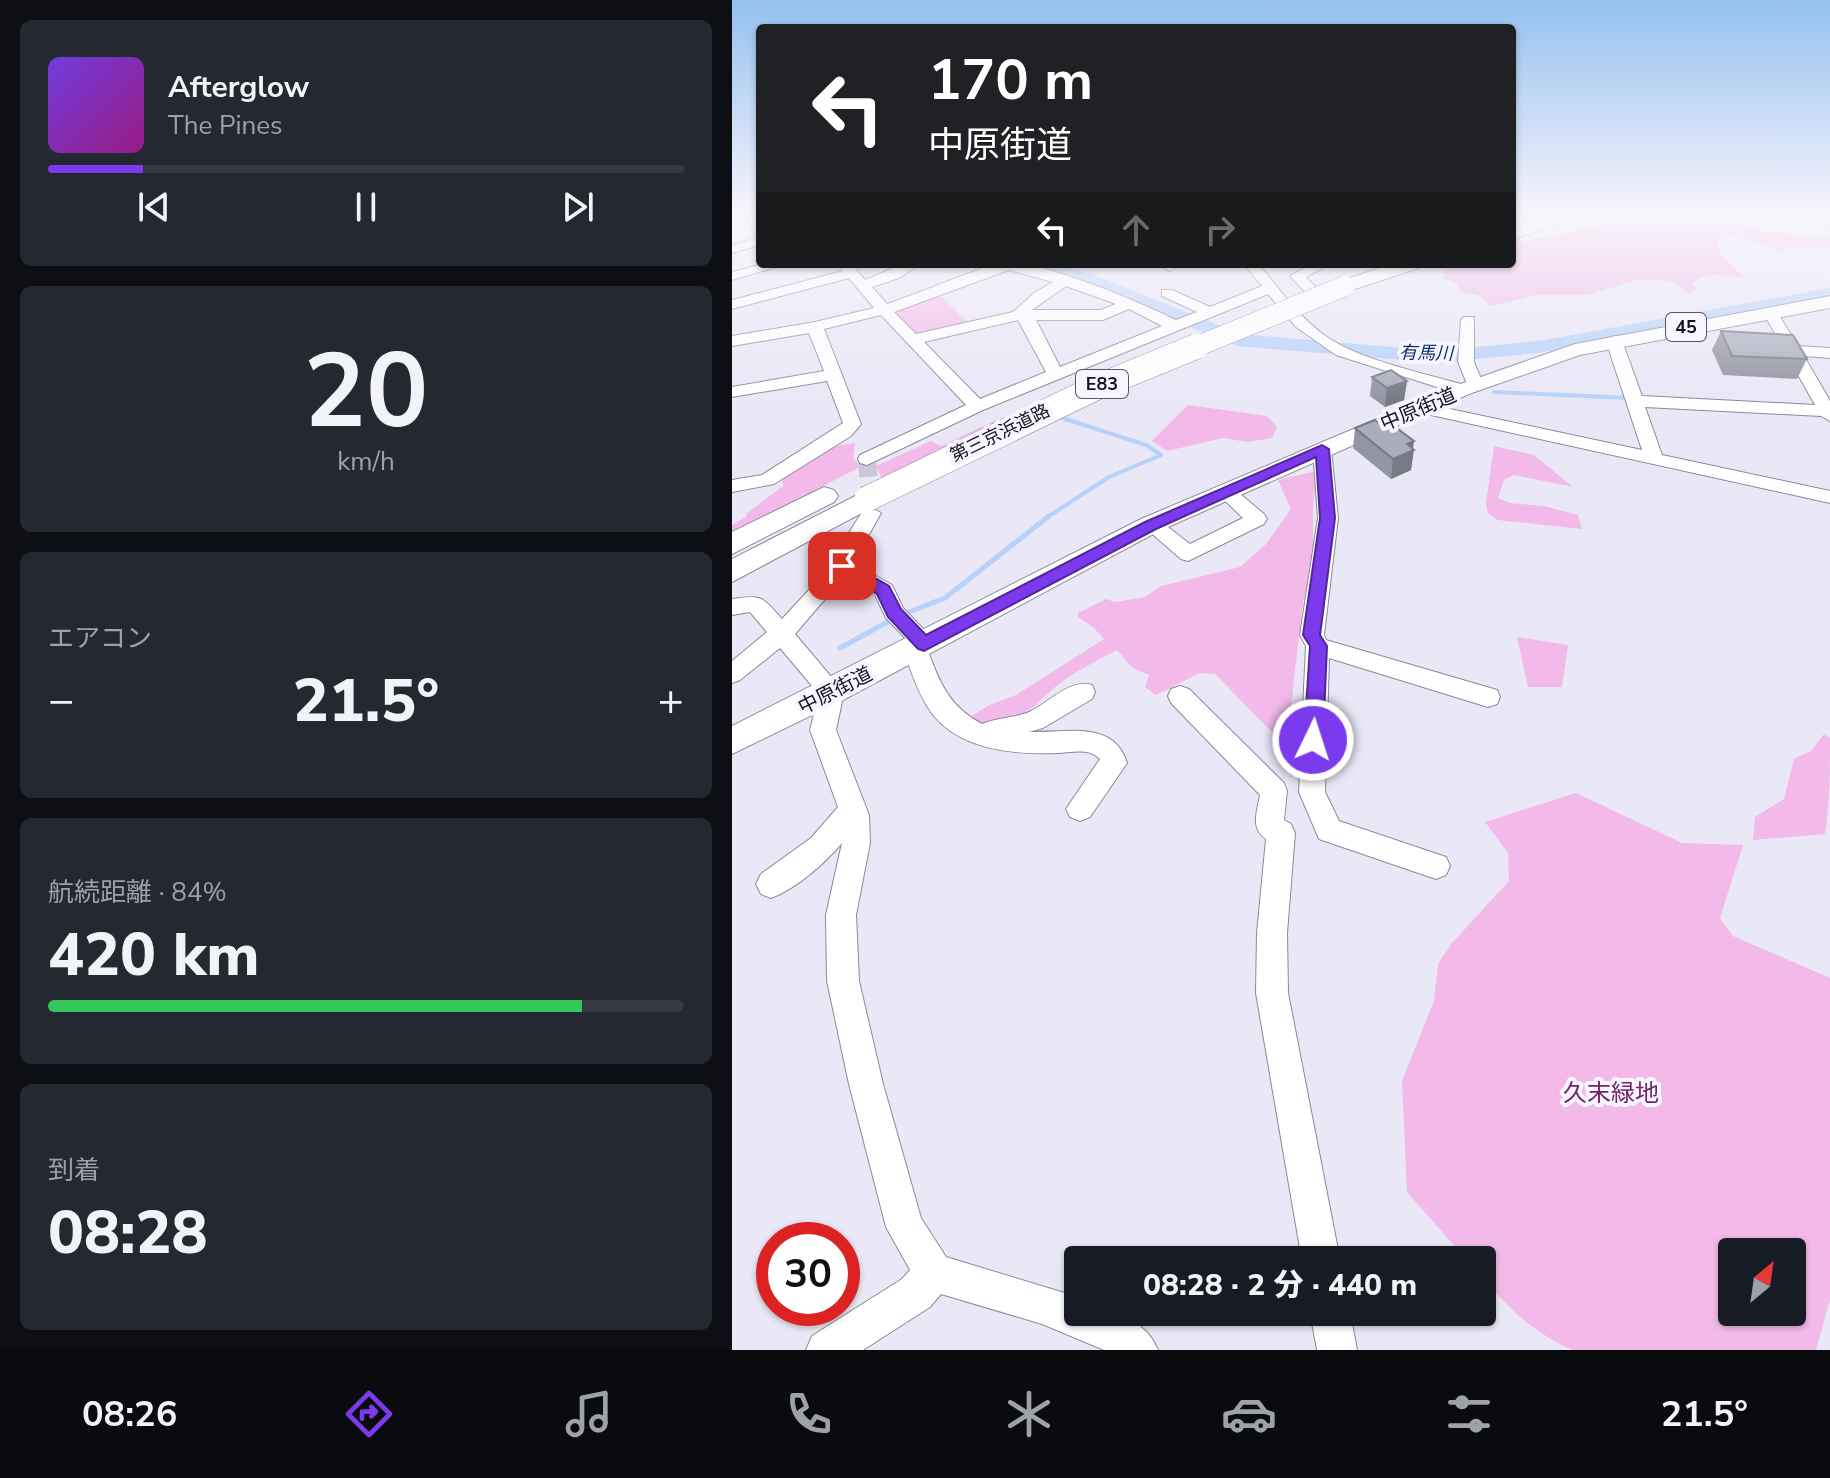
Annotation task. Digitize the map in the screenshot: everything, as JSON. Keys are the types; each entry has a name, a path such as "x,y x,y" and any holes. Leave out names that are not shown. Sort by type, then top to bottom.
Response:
{"highway":[{"name":"第三京浜道路","path":"732,544 1095,388 1331,276"},
{"name":"第三京浜道路","path":"732,572 866,487"}],"main road":[{"name":"中原街道","path":"732,741 1152,525 1469,388 1575,350 1830,302"}],"street":[{"path":"732,305 845,276"},
{"path":"855,276 977,406"},
{"path":"732,341 815,327 884,310 975,276"},
{"path":"1050,276 1131,303 1173,325"},
{"path":"1260,276 1322,341 1342,352 1469,388 1466,362 1469,320"},
{"path":"1292,313 1320,299 1297,276 1331,276"},
{"path":"1023,316 1039,296 1066,280"},
{"path":"732,674 783,635 842,566 866,487 977,406 1269,288"},
{"path":"1167,293 1207,311"},
{"path":"915,339 998,319 1103,315 1131,303"},
{"path":"1770,312 1828,413"},
{"path":"1023,316 1055,373"},
{"path":"997,343 998,319"},
{"path":"732,486 767,480 845,432 852,424 815,327"},
{"path":"1614,341 1655,460"},
{"path":"1793,351 1830,353"},
{"path":"732,392 832,375"},
{"path":"1635,401 1828,413"},
{"path":"1422,408 1830,497"},
{"path":"1322,449 1328,518 1312,635 1318,646 1312,792 1329,830 1436,866"},
{"path":"1152,525 1188,554 1257,519 1226,492"},
{"path":"842,566 884,590 894,612 919,646 938,704 954,721 998,741 1092,741 1104,745 1113,755 1114,763 1080,809"},
{"path":"732,607 755,603 832,692 823,730 853,810 856,843 841,915 843,981 866,1084 905,1227 934,1273 1058,1310 1128,1340 1138,1350"},
{"path":"1318,646 1488,697"},
{"path":"977,733 1013,728 1034,721 1083,692"},
{"path":"1180,696 1274,791 1269,826 1281,833 1272,933 1272,993 1318,1246"},
{"path":"771,884 821,847 853,810"},
{"path":"826,1350 916,1293 934,1273"},
{"path":"1333,1326 1337,1350"}],"green space":[{"path":"1708,276 1692,284 1697,290 1689,293 1670,281 1640,279 1587,295 1537,295 1491,306 1478,295 1460,292 1456,283 1443,278"},
{"path":"939,294 968,323 918,335 893,310"},
{"path":"1188,405 1267,416 1277,427 1272,438 1248,442 1223,438 1167,451 1152,441"},
{"path":"996,420 1016,433 889,496 876,466 931,441 941,446"},
{"path":"855,443 853,457 860,467 732,533 732,525 783,486 782,480 836,446"},
{"path":"1494,446 1534,455 1573,487 1514,475 1504,480 1498,498 1578,515 1582,529 1498,520 1488,514 1486,503"},
{"path":"1317,471 1313,506 1313,574 1303,601 1287,742 1276,736 1215,674 1200,673 1156,695 1145,687 1149,675 1133,668 1117,650 1069,677 1009,723 983,725 967,719 989,705 1016,695 1104,639 1078,617 1078,613 1106,599 1115,602 1145,597 1161,586 1240,567 1266,544 1291,509 1278,480"},
{"path":"1517,637 1568,645 1562,687 1528,687"},
{"path":"1824,734 1830,738 1825,834 1753,840 1755,817 1784,799 1794,759 1811,751"},
{"name":"久末緑地","path":"1576,793 1682,843 1743,845 1720,918 1733,936 1830,978 1830,1299 1816,1350 1572,1350 1533,1327 1496,1292 1496,1246 1455,1246 1407,1192 1402,1081 1434,1001 1438,964 1452,943 1509,881 1508,853 1485,822"}],"building":[{"path":"1721,331 1793,335 1807,359 1732,356"},
{"path":"1391,370 1407,381 1387,388 1372,377"},
{"path":"1375,420 1384,427 1391,424 1414,441 1407,444 1414,450 1393,459 1355,428"}],"waterway":[{"name":"有馬川","path":"1077,276 1237,340 1438,357 1545,346 1830,294"},
{"path":"1494,392 1629,398"},
{"path":"1049,516 1109,477 1161,455 1146,445 1056,416"},
{"path":"904,614 945,598 1049,516"},
{"path":"840,648 895,618"}],"tunnel":[{"path":"867,459 871,513"}],"route":[{"path":"842,566 884,590 894,612 924,644 1150,525 1322,449 1328,518 1312,635 1318,646 1313,740"}]}
